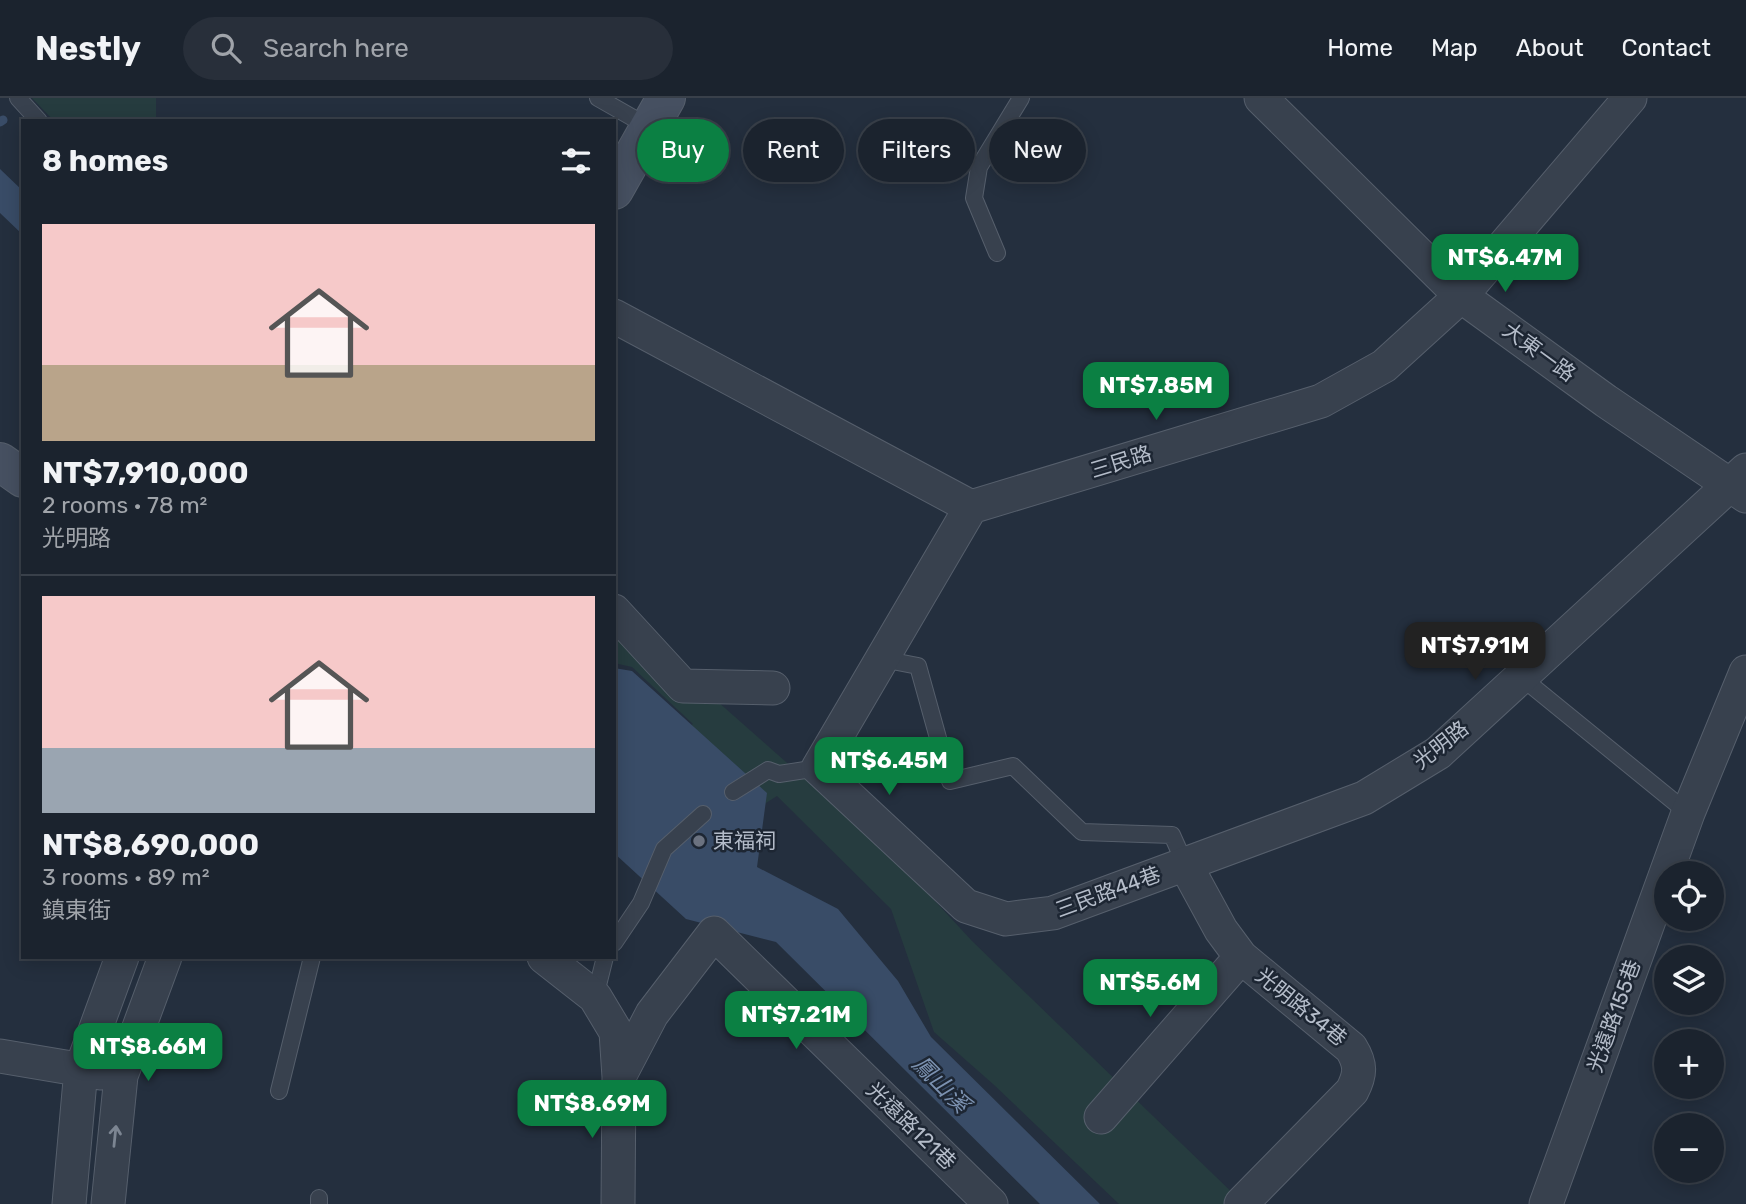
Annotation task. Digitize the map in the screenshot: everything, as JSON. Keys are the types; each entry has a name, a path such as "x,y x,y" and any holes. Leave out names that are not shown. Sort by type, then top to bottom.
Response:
{"main road":[{"path":"616,186 658,113"},
{"path":"0,463 21,477"}],"street":[{"name":"大東一路","path":"1261,98 1461,296 1741,484"},
{"name":"三民路","path":"971,507 1321,401 1384,366 1461,296 1630,98"},
{"path":"616,317 971,507 818,768"},
{"name":"光明路","path":"1185,864 1364,798 1438,753 1741,484"},
{"path":"616,613 683,686 773,688"},
{"name":"光遠路155巷","path":"1546,1204 1688,813 1746,672"},
{"name":"三民路44巷","path":"818,768 966,906 1006,919 1053,913 1185,864"},
{"name":"光明路34巷","path":"1185,864 1221,930 1241,957 1351,1048 1359,1061 1359,1077 1352,1091 1241,1204"},
{"name":"光遠路121巷","path":"619,1077 652,1014 714,933 992,1204"},
{"path":"1101,1116 1241,957"},
{"path":"69,1204 81,1069 121,959"},
{"path":"108,1204 121,1076 164,959"},
{"path":"547,959 595,997 616,1032 619,1077 618,1204"},
{"path":"0,1056 121,1076"}],"lane":[{"path":"18,98 37,119"},
{"path":"598,98 658,113"},
{"path":"998,253 974,198 979,167 1021,98"},
{"name":"三民路44巷","path":"881,659 918,667 950,781 1013,766 1082,832 1172,835 1185,864"},
{"path":"1521,677 1688,813"},
{"path":"733,792 759,773 768,770 779,774 818,768"},
{"path":"616,940 641,903 664,849 703,814"},
{"path":"279,1091 312,959"},
{"path":"595,997 604,959"}],"green space":[{"path":"32,98 156,98 156,119 52,119"},
{"path":"616,617 666,656 897,860 972,941 1244,1204 1119,1204 934,1032 891,909 777,796 752,812 636,760 693,724 632,667 616,663"}],"water":[{"path":"0,169 21,189 21,233 0,213"},
{"name":"鳳山溪","path":"616,668 632,671 767,793 757,867 838,909 898,981 931,1037 1100,1204 1040,1204 776,942 686,919 616,855"}],"place":[{"name":"東福祠","path":"699,841"}]}
